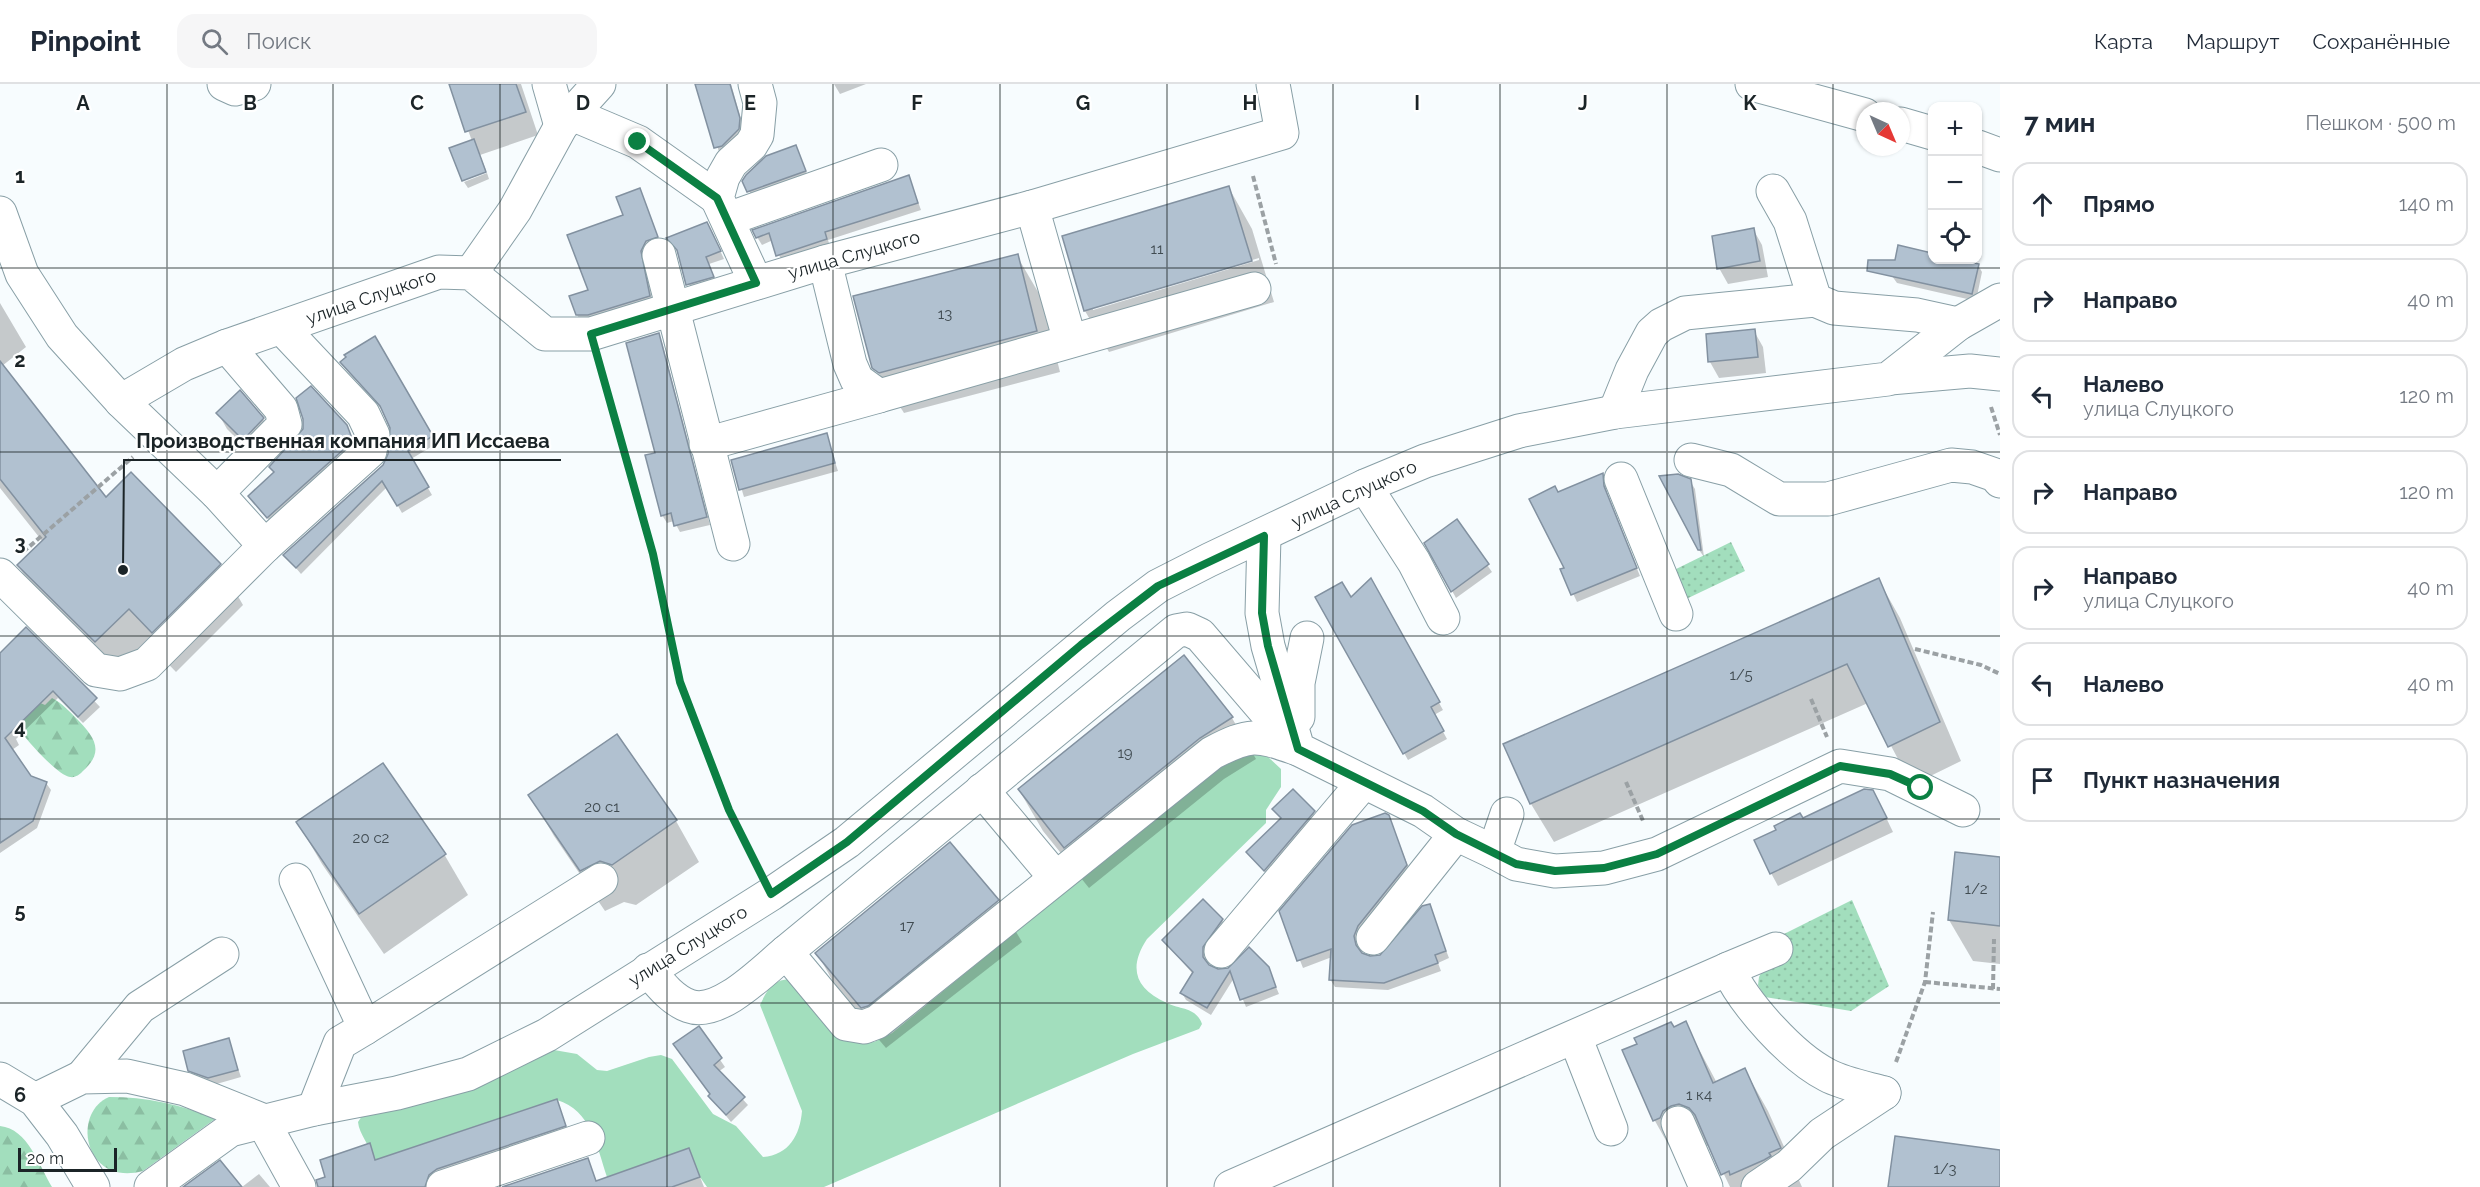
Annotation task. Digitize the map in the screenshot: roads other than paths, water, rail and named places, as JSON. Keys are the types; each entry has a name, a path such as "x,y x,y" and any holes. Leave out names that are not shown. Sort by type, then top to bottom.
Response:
{"street":[{"path":"224,84 235,88 254,84"},
{"path":"549,84 566,120 638,142 723,209"},
{"path":"471,273 515,210 566,120 598,84"},
{"path":"755,84 760,103 757,135 752,145 731,163 723,177 723,209 756,283"},
{"name":"улица Слуцкого","path":"121,401 184,364 227,346 282,328 412,279 439,272 471,273 545,334 591,334 825,262 1032,207 1282,133 1273,84"},
{"path":"1752,84 1856,113"},
{"path":"1910,127 1928,132"},
{"path":"1982,149 2000,155"},
{"path":"723,209 881,165"},
{"path":"1773,191 1790,221 1815,300"},
{"path":"1032,207 1070,341"},
{"path":"0,213 22,274 62,336 121,401 217,493 265,546"},
{"path":"658,255 674,308 706,444 733,544"},
{"path":"825,262 850,364 857,380 879,396"},
{"path":"706,444 1254,289"},
{"path":"1615,412 1632,370 1652,333 1661,325 1685,313 1815,300 1834,308 1917,315 1958,324"},
{"path":"1888,379 1958,324 2000,300"},
{"path":"9,566 96,669 120,674 147,664 265,546 370,451 373,435 363,414 282,328"},
{"path":"217,493 285,424 281,409 227,346"},
{"name":"улица Слуцкого","path":"151,1187 230,1130 262,1120 396,1093 468,1074 547,1035 771,894 847,842 1081,645 1158,586 1365,486 1425,461 1519,430 1615,412 1888,379 1970,371 2000,374"},
{"path":"1691,460 1731,470 1779,499 1828,499 1951,465 1972,467 1995,475 2000,481"},
{"path":"1621,479 1676,614"},
{"path":"1365,486 1414,562 1443,618"},
{"path":"1264,536 1262,613 1268,646 1298,749"},
{"path":"648,970 687,1006 704,1010 720,1004 1176,631 1187,629 1200,635 1298,749"},
{"path":"1298,749 1298,684 1307,638"},
{"path":"786,952 846,1023 864,1027 877,1022 1212,753 1238,740 1259,736 1298,749 1423,811 1456,834 1516,864 1555,871 1604,868 1657,854 1840,766 1890,774 1963,810"},
{"path":"1221,951 1363,783"},
{"path":"982,790 1055,877"},
{"path":"1494,852 1507,814"},
{"path":"1373,938 1456,834"},
{"path":"297,880 365,1028"},
{"path":"314,1108 340,1043 601,880"},
{"path":"1231,1187 1776,949"},
{"path":"35,1100 82,1077 140,1007 222,954"},
{"path":"1728,969 1737,988 1753,1009 1807,1062 1829,1076 1884,1093 1822,1134 1778,1176 1758,1187"},
{"path":"1575,1036 1611,1129"},
{"path":"82,1077 127,1076 185,1089 262,1120 299,1187"},
{"path":"0,1079 35,1100 62,1135 93,1187"},
{"path":"1678,1123 1706,1187"},
{"path":"443,1187 588,1138"}],"place":[{"name":"Производственная компания ИП Иссаева","path":"123,570"}]}
